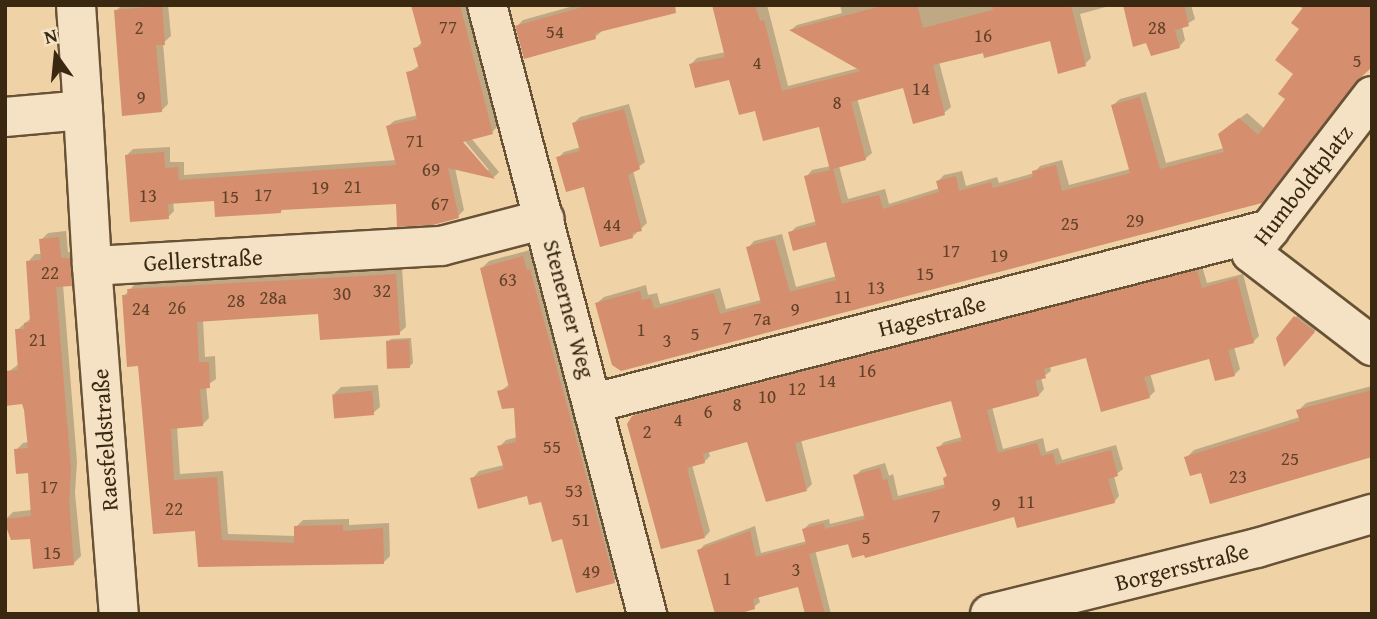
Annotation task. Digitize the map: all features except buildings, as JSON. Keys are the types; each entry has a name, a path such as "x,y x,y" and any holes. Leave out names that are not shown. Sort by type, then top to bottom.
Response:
{"street":[{"path":"76,5 92,266"},
{"name":"Stenerner Weg","path":"487,5 594,403 647,614"},
{"name":"Humboldtplatz","path":"1372,96 1251,253 1372,346"},
{"path":"5,117 83,110"},
{"name":"Gellerstraße","path":"92,266 441,246 545,219"},
{"name":"Hagestraße","path":"594,403 1270,229"},
{"name":"Raesfeldstraße","path":"92,266 118,614"},
{"name":"Borgersstraße","path":"990,614 1244,552 1372,514"}]}
